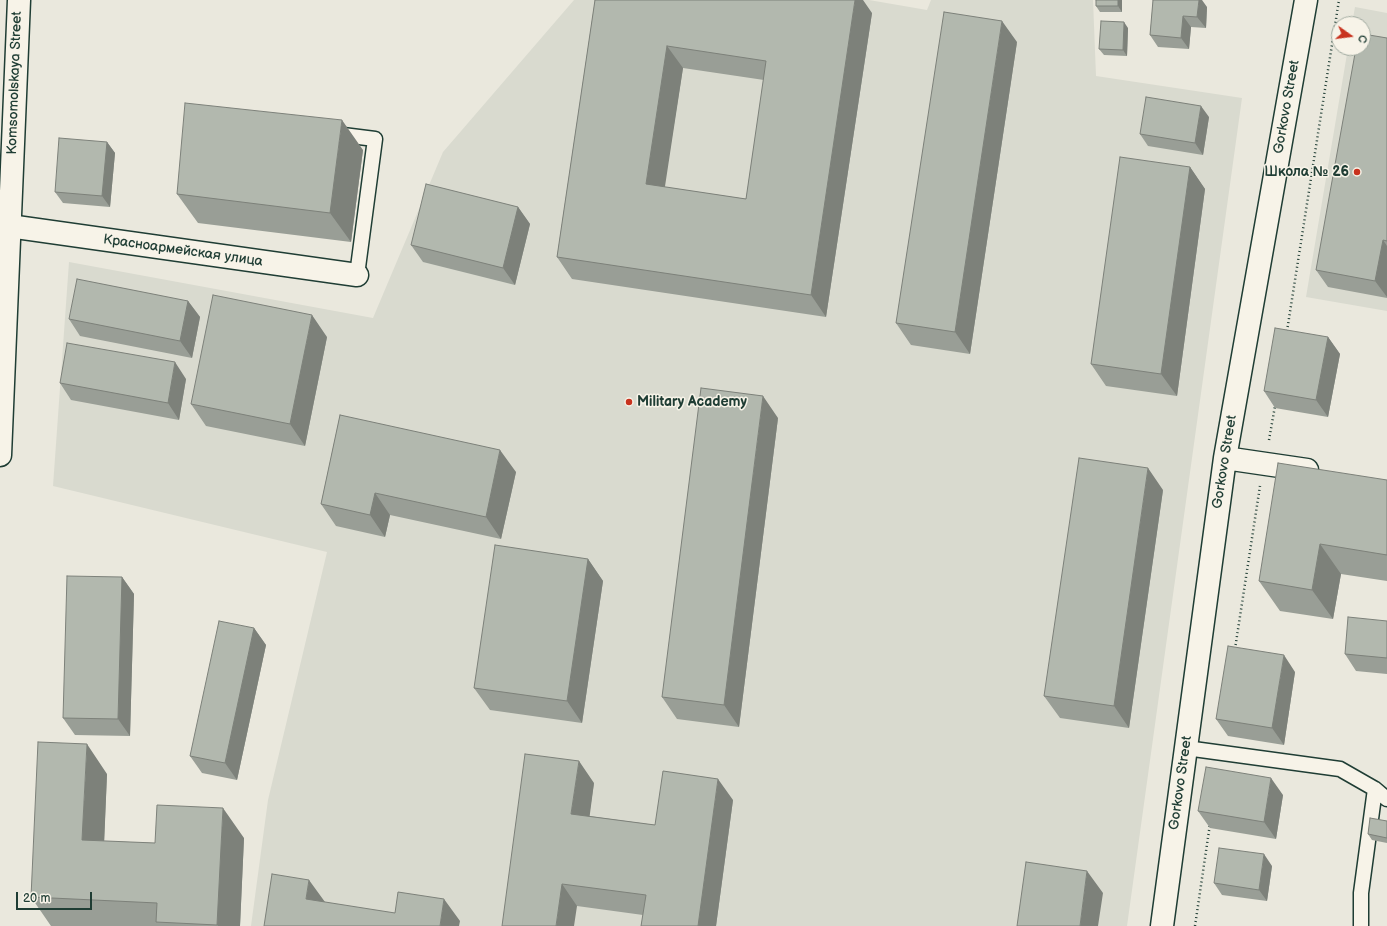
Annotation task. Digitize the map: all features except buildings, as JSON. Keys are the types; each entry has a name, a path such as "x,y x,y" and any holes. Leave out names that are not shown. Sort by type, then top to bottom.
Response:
{"street":[{"name":"Komsomolskaya Street","path":"0,455 19,0"},
{"name":"Gorkovo Street","path":"1162,926 1225,458 1306,0"},
{"name":"Красноармейская улица","path":"10,226 357,275"},
{"path":"1225,458 1326,473"}],"lane":[{"path":"321,133 375,139 357,275"},
{"path":"1186,748 1340,769 1375,789 1387,799"},
{"path":"1361,926 1361,893 1375,789"}],"shaded area":[{"name":"Military Academy","path":"574,0 869,0 927,10 931,0 1093,0 1096,76 1242,98 1127,926 251,926 268,800 327,552 53,486 69,262 373,318 443,152"},
{"name":"Школа № 26","path":"1355,7 1387,13 1387,311 1306,297 1347,56 1371,56 1371,16 1353,16"}],"place":[{"name":"Школа № 26","path":"1357,172"},
{"name":"Military Academy","path":"629,402"}]}
